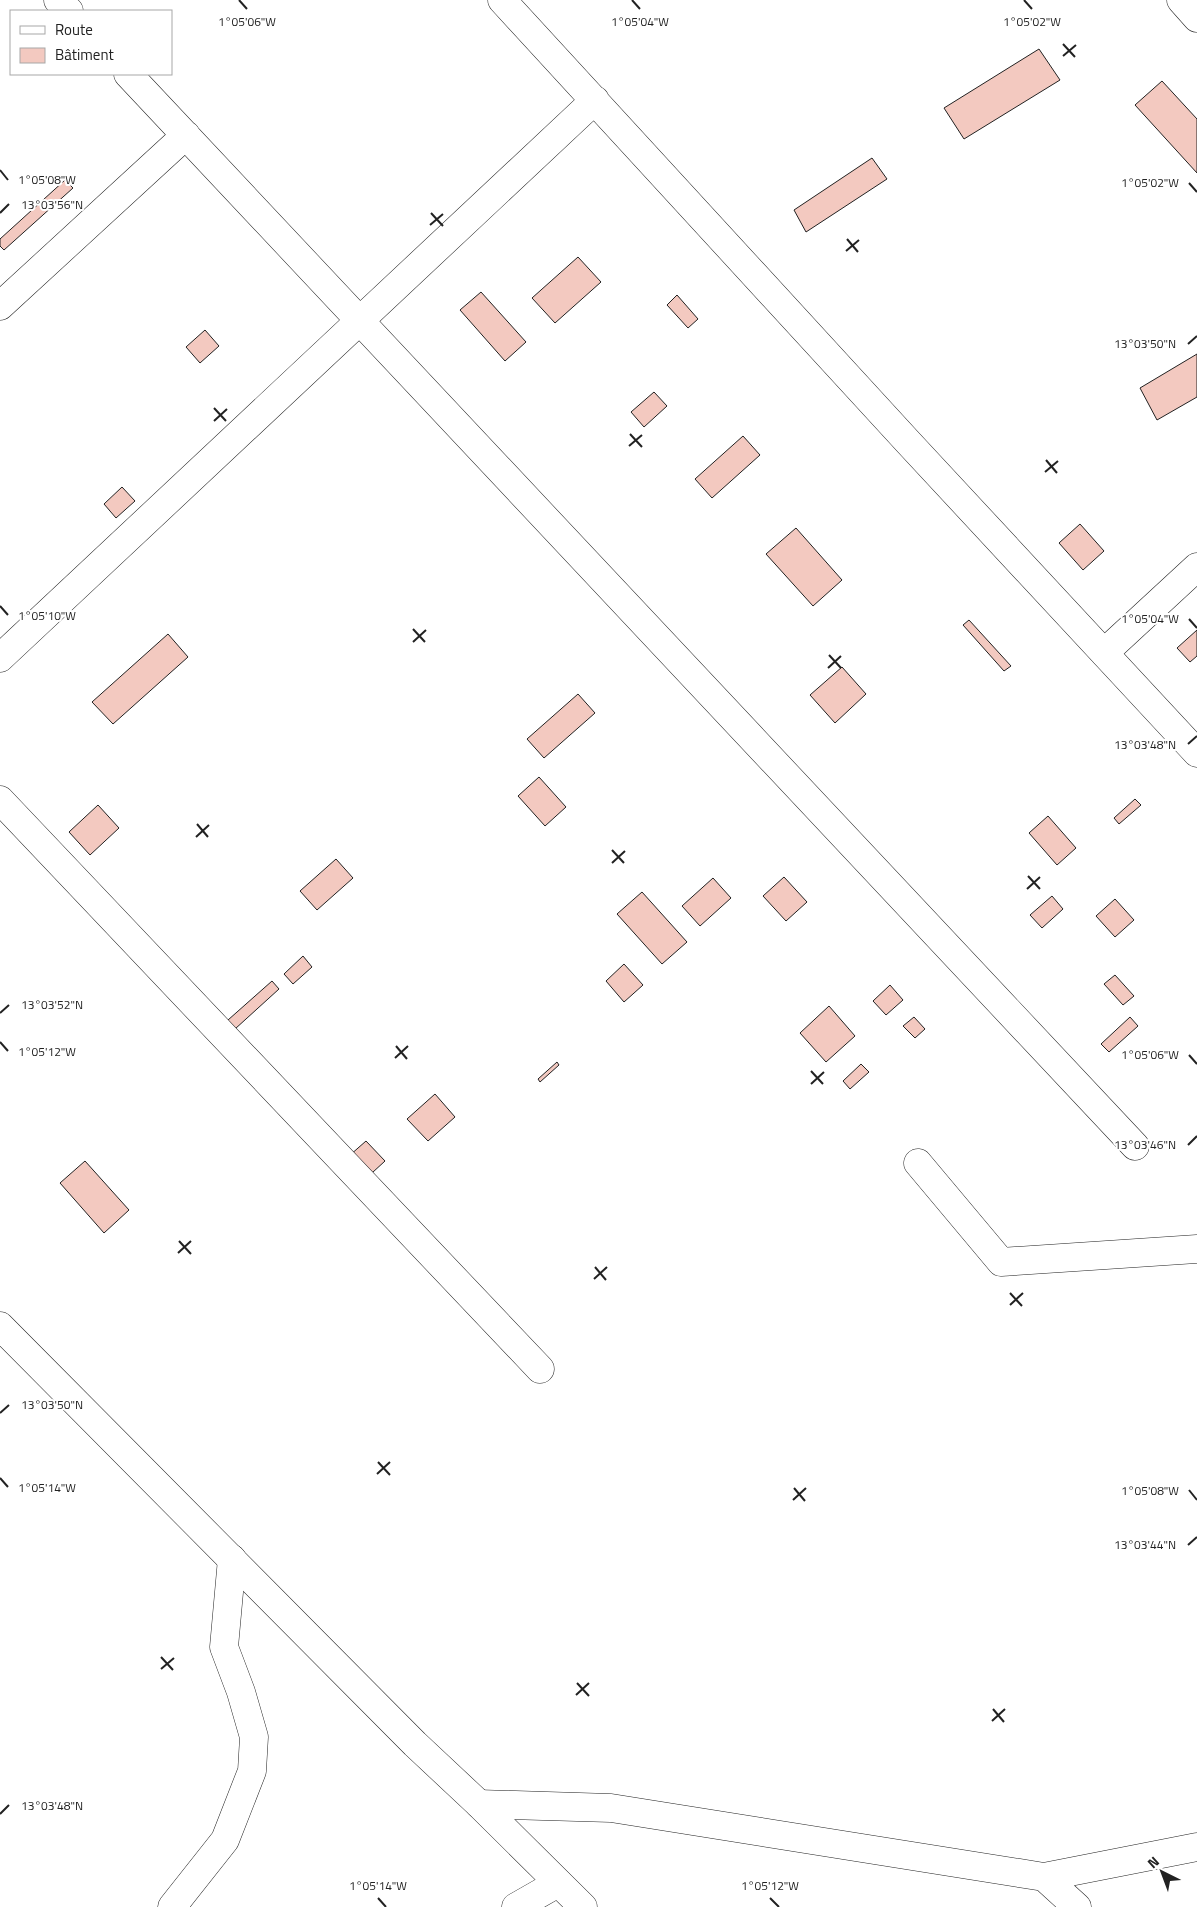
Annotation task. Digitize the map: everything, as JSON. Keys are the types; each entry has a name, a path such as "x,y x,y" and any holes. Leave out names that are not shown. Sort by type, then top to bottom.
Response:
{"street":[{"path":"58,0 68,10"},
{"path":"502,0 901,435 1197,753"},
{"path":"1181,0 1197,18"},
{"path":"129,75 1135,1146"},
{"path":"0,658 595,100"},
{"path":"0,306 186,135"},
{"path":"1105,652 1197,567"},
{"path":"0,800 540,1369"},
{"path":"918,1163 1001,1262 1197,1249"},
{"path":"0,1326 415,1744 479,1804 583,1907"},
{"path":"172,1907 225,1840 252,1771 254,1737 241,1692 224,1647 232,1559"},
{"path":"479,1804 611,1808 1044,1877 1197,1847"},
{"path":"1044,1877 1077,1907"},
{"path":"516,1907 558,1883"}],"building":[{"path":"1039,49 1060,80 964,139 944,108"},
{"path":"1162,81 1197,119 1197,173 1135,105"},
{"path":"872,158 887,179 806,232 794,210"},
{"path":"65,180 73,188 4,250 0,246 0,239"},
{"path":"578,257 601,282 555,323 532,298"},
{"path":"481,292 526,342 505,361 460,310"},
{"path":"677,295 698,319 688,328 667,305"},
{"path":"205,330 219,346 200,363 186,347"},
{"path":"1197,354 1197,397 1157,420 1140,388"},
{"path":"654,392 667,406 644,427 631,412"},
{"path":"743,436 760,455 712,498 695,479"},
{"path":"122,487 135,501 116,518 104,504"},
{"path":"1080,524 1104,551 1083,570 1059,543"},
{"path":"796,528 842,580 813,606 766,554"},
{"path":"969,620 1011,666 1004,671 963,625"},
{"path":"1197,630 1197,656 1190,662 1177,648"},
{"path":"168,634 188,657 113,724 92,702"},
{"path":"842,667 866,694 835,723 810,695"},
{"path":"578,694 595,713 544,758 527,739"},
{"path":"539,777 566,807 545,826 518,796"},
{"path":"1135,799 1141,805 1119,824 1114,818"},
{"path":"98,805 119,828 90,855 69,832"},
{"path":"1048,816 1076,848 1057,865 1029,833"},
{"path":"336,859 353,878 317,910 300,891"},
{"path":"784,877 807,902 786,921 763,896"},
{"path":"713,878 731,898 700,926 682,906"},
{"path":"642,892 687,942 662,964 617,914"},
{"path":"1052,896 1063,909 1042,928 1030,915"},
{"path":"1115,899 1134,920 1115,937 1096,916"},
{"path":"303,956 312,967 293,984 284,974"},
{"path":"624,964 643,985 624,1002 606,981"},
{"path":"1115,975 1134,996 1123,1005 1104,984"},
{"path":"272,981 279,989 235,1029 228,1020"},
{"path":"890,985 903,1000 886,1015 873,1001"},
{"path":"829,1006 855,1036 826,1062 800,1033"},
{"path":"914,1017 925,1029 915,1038 903,1026"},
{"path":"1130,1017 1138,1026 1109,1052 1101,1044"},
{"path":"557,1062 559,1065 540,1082 538,1079"},
{"path":"861,1064 869,1072 850,1089 843,1081"},
{"path":"435,1094 455,1117 428,1141 407,1119"},
{"path":"366,1141 385,1161 360,1184 341,1163"},
{"path":"85,1161 129,1210 104,1233 60,1183"}]}
